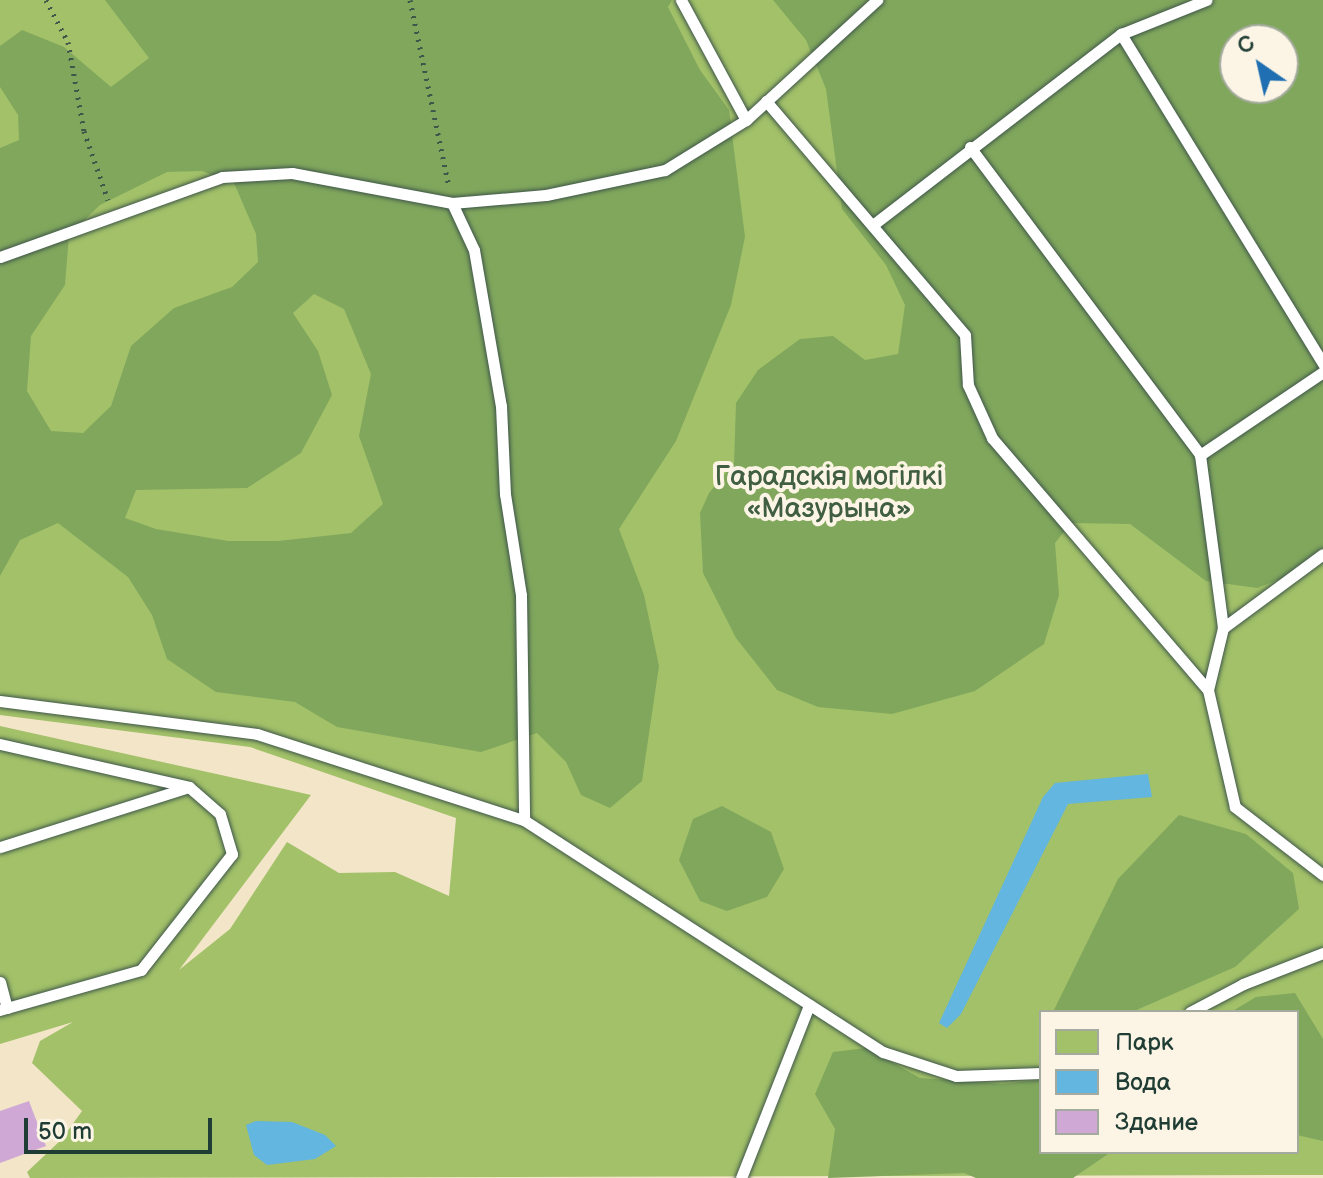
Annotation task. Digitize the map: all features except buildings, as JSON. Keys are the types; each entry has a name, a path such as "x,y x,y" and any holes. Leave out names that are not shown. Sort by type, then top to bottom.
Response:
{"lane":[{"path":"681,0 746,120"},
{"path":"0,257 222,177 292,173 452,203 546,195 665,170 746,120 877,0"},
{"path":"874,224 970,147 1121,34 1206,0"},
{"path":"1121,34 1323,364"},
{"path":"766,101 874,224 965,335 968,385 992,438 1208,690"},
{"path":"970,147 1200,455 1223,628 1208,690 1235,807 1323,875"},
{"path":"452,203 474,250 501,406 505,494 521,595 524,820"},
{"path":"1200,455 1323,372"},
{"path":"1223,628 1323,554"},
{"path":"0,701 257,734 524,820 883,1052 956,1076 1039,1073"},
{"path":"0,744 189,787 220,814 232,854 141,970 4,1009 0,982"},
{"path":"0,847 189,787"},
{"path":"1194,1010 1243,984 1323,953"},
{"path":"741,1178 809,1005"}],"path":[{"path":"46,0 68,42 84,131 114,216"},
{"path":"410,0 452,203"}],"green space":[{"name":"Гарадскія могілкі «Мазурына»","path":"0,0 1323,0 1323,1175 30,1178 27,1172 62,1139 82,1111 32,1063 40,1041 73,1022 0,1044 0,726 311,795 179,970 230,929 287,842 339,873 395,872 449,896 456,818 250,747 0,715"},
{"path":"105,0 672,0 668,7 700,70 729,110 745,237 731,305 676,441 619,529 644,595 659,666 642,781 610,808 581,795 566,762 537,733 481,752 337,727 295,702 216,692 167,659 152,615 128,577 58,523 20,540 0,576 0,148 19,140 18,115 0,87 0,46 22,30 64,47 111,87 149,58","holes":["202,171 234,183 256,234 258,262 232,287 174,308 131,346 111,406 83,433 51,431 27,391 31,336 65,285 69,235 100,205 167,172","314,294 344,309 371,374 359,436 383,504 351,533 278,541 228,541 156,529 125,518 136,490 247,488 301,453 332,395 318,351 293,313"]},
{"path":"773,0 1323,0 1323,563 1257,588 1206,581 1130,524 1071,523 1055,543 1059,595 1044,644 975,691 892,714 818,707 777,690 736,638 703,573 700,513 709,493 734,463 736,403 758,370 800,339 833,336 865,360 898,354 905,305 886,265 842,209 826,89 806,40"},
{"path":"722,806 771,832 784,869 767,897 727,911 700,901 679,860 693,819"},
{"path":"1179,815 1246,834 1293,873 1299,909 1235,967 1137,1010 1054,1010 1118,879"},
{"path":"1295,993 1323,1039 1323,1141 1299,1135 1299,1010 1234,1010 1256,997"},
{"path":"866,1048 920,1078 1002,1084 1039,1080 1039,1154 1108,1154 1073,1178 976,1178 964,1173 828,1178 835,1129 815,1094 833,1052"}],"water":[{"path":"1148,774 1152,797 1068,804 961,1014 947,1028 939,1023 1043,797 1055,783"},
{"path":"256,1121 292,1122 325,1135 336,1146 315,1159 267,1165 254,1155 246,1125"}]}
